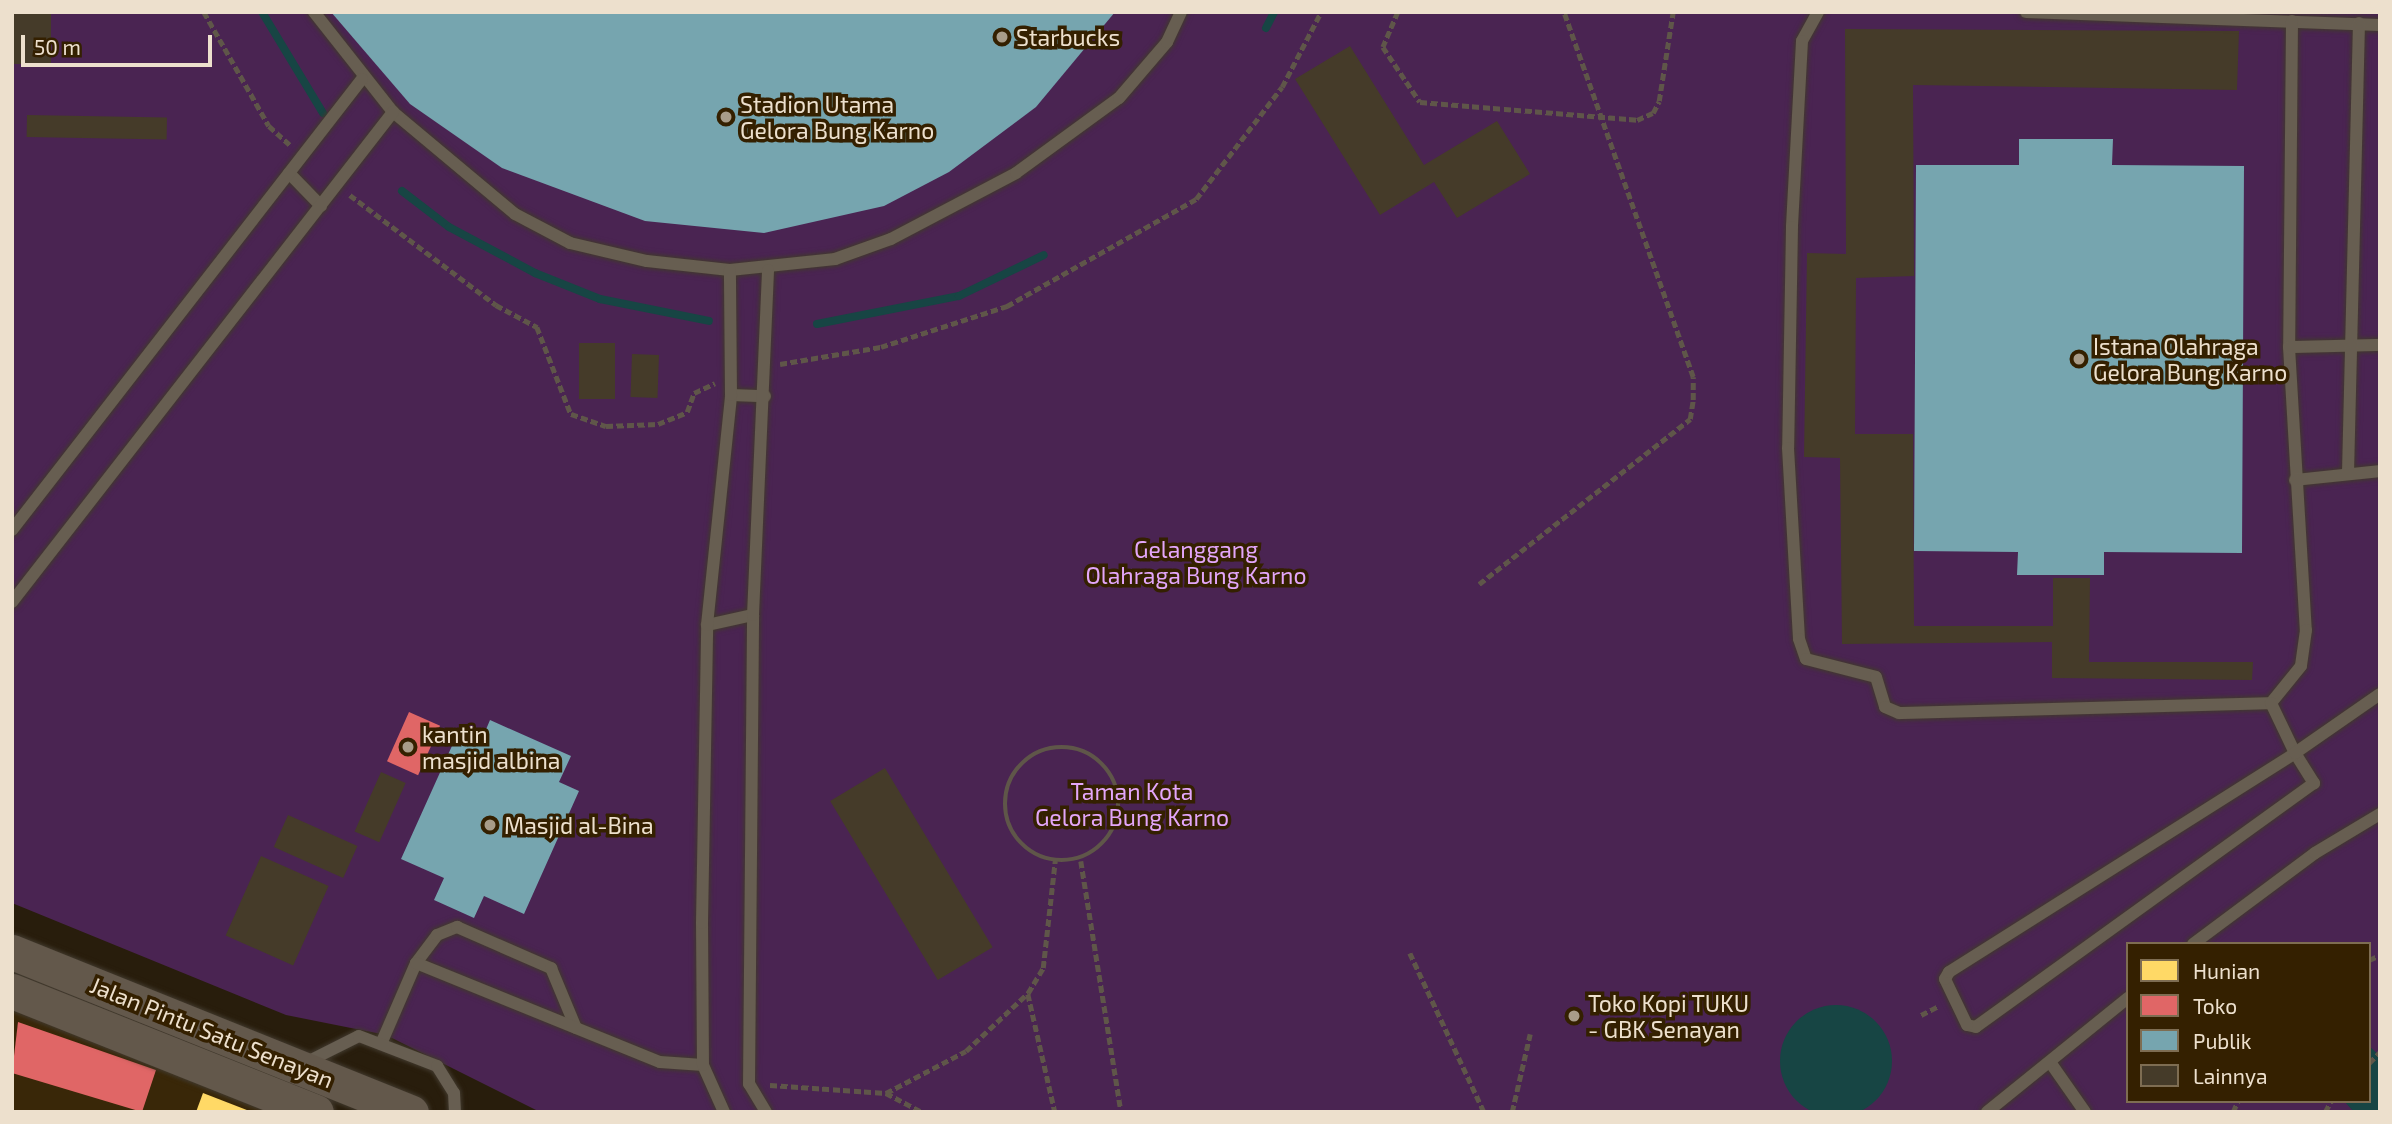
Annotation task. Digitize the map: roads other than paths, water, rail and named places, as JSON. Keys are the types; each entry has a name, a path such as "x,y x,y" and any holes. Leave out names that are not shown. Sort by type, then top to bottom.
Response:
{"main road":[{"name":"Jalan Pintu Satu Senayan","path":"12,952 411,1112"},
{"name":"Jalan Pintu Satu Senayan","path":"12,991 316,1112"}],"lane":[{"path":"314,12 362,79 393,112 515,214 570,243 647,261 730,270 768,270 835,259 891,239 1016,173 1119,98 1167,42 1181,12"},
{"path":"1818,12 1802,41 1791,283 1788,449 1799,639 1806,659 1876,677 1885,707 1899,713 2271,703 2301,666 2306,630 2295,480 2290,347 2292,21"},
{"path":"2026,12 2380,24"},
{"path":"2348,473 2359,23"},
{"path":"12,530 362,79"},
{"path":"12,602 393,112"},
{"path":"289,173 321,206"},
{"path":"724,1112 703,1065 707,625 731,395 730,270"},
{"path":"766,1112 749,1084 753,614 765,396 768,270"},
{"path":"2290,347 2380,345"},
{"path":"731,395 765,396"},
{"path":"2295,480 2380,471"},
{"path":"707,625 753,614"},
{"path":"2271,703 2295,753 2314,783 1976,1027 1967,1025 1945,979 1949,972 2295,753 2380,694"},
{"path":"2196,942 2315,853 2380,814"},
{"path":"382,1044 416,963 437,935 457,927 551,968 576,1028"},
{"path":"416,963 660,1062 703,1065"},
{"path":"1987,1112 2126,1000"},
{"path":"299,1067 342,1041 359,1036 437,1066 454,1093 455,1112"},
{"path":"2050,1062 2085,1112"}],"water":[{"path":"1836,1005 1858,1009 1876,1021 1888,1039 1892,1061 1888,1083 1876,1101 1858,1113 1836,1117 1814,1113 1796,1101 1784,1083 1780,1061 1784,1039 1796,1021 1814,1009"},
{"path":"2371,1048 2380,1056 2380,1112 2354,1112 2346,1103 2371,1103"}],"waterway":[{"path":"262,12 323,113"},
{"path":"1266,28 1274,12"},
{"path":"402,191 449,227 535,273 600,299 709,321"},
{"path":"817,324 959,296 1044,255"}],"place":[{"name":"Starbucks","path":"1002,37"},
{"name":"Stadion Utama Gelora Bung Karno","path":"726,117"},
{"name":"Istana Olahraga Gelora Bung Karno","path":"2079,359"},
{"name":"kantin masjid albina","path":"408,747"},
{"name":"Masjid al-Bina","path":"490,825"},
{"name":"Toko Kopi TUKU - GBK Senayan","path":"1574,1016"}],"park label":[{"name":"Gelanggang Olahraga Bung Karno","path":"1196,562"},
{"name":"Taman Kota Gelora Bung Karno","path":"1132,804"}]}
